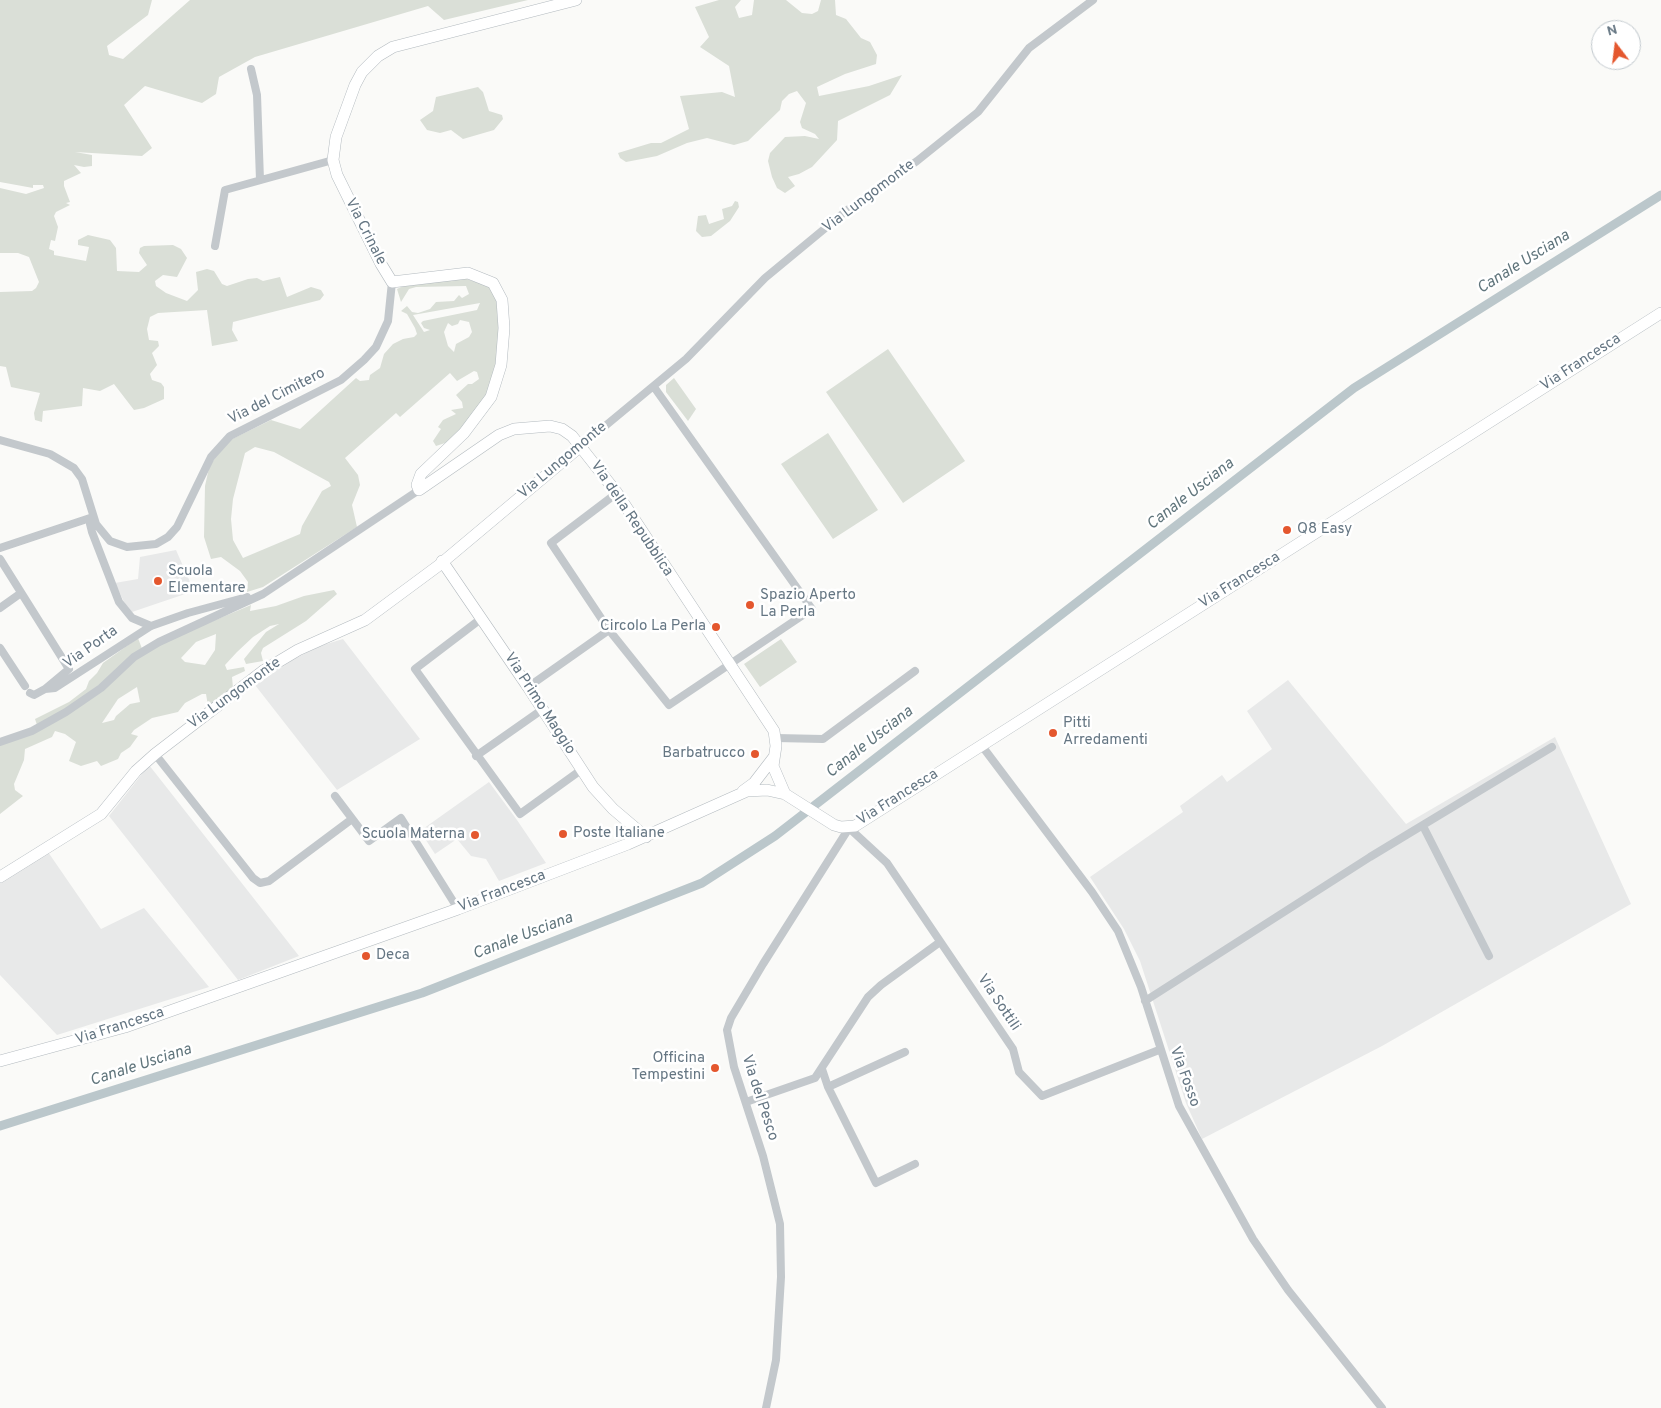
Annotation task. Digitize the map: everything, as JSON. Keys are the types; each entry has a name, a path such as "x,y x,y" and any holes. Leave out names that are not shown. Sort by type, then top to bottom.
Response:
{"street":[{"name":"Via Crinale","path":"419,490 417,485 421,474 464,433 492,397 501,365 504,309 499,292 493,283 473,274 392,282 343,189 333,160 336,137 354,85 362,72 378,56 406,42 576,0"},
{"name":"Via Lungomonte","path":"0,876 101,814 136,771 155,754 264,671 298,650 365,620 440,564 686,359 765,278 846,211 917,161 964,124 992,96 1029,48 1093,0"},
{"path":"251,69 257,95 260,180"},
{"path":"215,246 225,190 333,160"},
{"name":"Via del Cimitero","path":"93,517 103,534 120,546 134,548 151,546 168,537 182,520 211,457 224,441 245,427 341,380 376,347 388,321 392,282"},
{"name":"Via Francesca","path":"0,1060 125,1027 458,909 646,837 739,794 752,790 768,790 785,794 834,825 849,828 864,821 1661,313"},
{"path":"617,493 551,543 610,630 669,705 812,609 654,387"},
{"name":"Via della Repubblica","path":"0,742 32,731 66,712 101,688 134,657 159,642 263,594 499,435 514,429 536,426 556,427 566,432 581,446 617,493 730,663 774,731 776,738"},
{"path":"0,440 50,454 70,465 82,479 93,517 90,524 92,532 119,602 132,618 152,626"},
{"path":"0,548 93,517"},
{"path":"0,559 21,592 0,608"},
{"name":"Via Primo Maggio","path":"440,564 482,618 581,770 602,798 646,837"},
{"name":"Via Porta","path":"21,592 69,669 45,689 34,695 30,694"},
{"name":"Via della Repubblica","path":"152,626 226,602 263,594"},
{"path":"482,618 415,668 476,756 520,814 581,770"},
{"name":"Via Porta","path":"45,689 52,690 80,674 131,637 152,626"},
{"path":"528,687 610,630"},
{"path":"0,648 25,686"},
{"path":"768,790 776,738 823,739 915,671"},
{"path":"476,756 542,709"},
{"name":"Via Fosso","path":"982,746 1092,892 1118,931 1145,1001 1178,1106 1253,1239 1288,1290 1382,1408"},
{"path":"1145,1001 1370,857 1552,747"},
{"path":"155,754 253,878 260,883 269,881 352,819"},
{"path":"739,794 754,783 771,764"},
{"path":"771,764 785,794"},
{"path":"335,796 369,841 401,818 458,909"},
{"path":"1423,826 1489,956"},
{"name":"Via Sottili","path":"849,828 887,864 1013,1049 1019,1072 1042,1096 1159,1050"},
{"name":"Via del Pesco","path":"766,1408 776,1360 781,1277 780,1224 763,1156 729,1045 727,1030 731,1018 849,828"},
{"path":"746,1102 816,1078 868,997 881,985 940,942"},
{"path":"828,1086 905,1052"},
{"path":"822,1069 828,1086 876,1183 915,1164"}],"shaded area":[{"path":"0,0 152,0 148,15 107,46 109,55 123,59 190,0 528,0 444,20 428,6 255,57 219,77 216,94 202,103 145,86 124,105 152,148 142,156 75,152 92,155 92,166 74,165 81,173 64,181 70,202 66,203 70,205 56,212 54,216 58,227 55,241 51,240 49,249 54,251 54,255 86,261 89,247 78,245 78,240 88,235 110,240 116,248 117,271 139,272 147,265 139,253 140,248 144,246 173,245 181,249 187,258 177,277 163,275 155,281 156,286 166,293 187,301 198,290 196,272 207,269 214,271 222,284 227,286 248,279 257,278 263,281 280,277 287,297 311,287 321,290 324,295 320,300 233,322 232,330 238,341 212,346 207,310 158,313 150,317 147,329 149,340 158,341 159,346 152,353 157,365 150,374 152,380 161,383 164,387 164,399 144,408 134,410 114,384 100,391 83,388 82,406 43,411 42,422 35,420 34,413 40,393 11,387 6,367 0,366 0,292 32,291 39,282 29,257 18,253 0,253 0,188 26,194 44,188 43,185 33,185 33,188 0,182"},
{"path":"719,0 741,0 735,7 739,18 752,15 754,0 786,0 802,13 812,14 818,11 821,0 835,0 836,15 846,19 861,38 870,42 877,55 876,64 845,74 817,87 819,96 869,86 902,75 890,95 838,121 837,140 812,167 788,177 795,186 785,193 777,188 772,177 768,161 770,153 785,137 805,136 819,139 815,134 802,128 800,122 806,103 797,91 789,94 782,101 780,110 748,141 734,145 707,138 687,143 657,156 626,162 620,158 618,153 651,143 661,143 689,129 680,96 722,92 735,97 729,66 700,47 709,37 695,7"},
{"path":"478,87 483,92 489,111 502,115 503,119 494,130 463,139 451,130 440,133 427,130 420,120 433,111 436,97"},
{"path":"735,201 738,202 739,207 730,221 711,236 702,237 696,231 698,216 706,215 709,224 724,219 722,209 732,206"},
{"path":"464,278 491,287 497,300 499,322 497,360 492,385 480,408 448,442 436,446 433,441 441,429 438,427 443,420 456,414 451,410 463,408 462,402 456,395 468,384 472,384 479,379 477,372 474,371 457,381 450,373 400,417 396,413 345,458 358,475 360,485 352,505 357,527 263,587 247,592 248,582 240,571 221,557 211,559 204,537 205,486 209,468 220,449 228,441 271,420 300,429 356,378 360,381 369,380 370,375 380,368 384,354 393,344 403,339 414,337 417,334 407,314 401,311 407,306 412,312 418,313 430,309 436,302 454,301 459,295 462,298 469,294 466,286 416,287 409,289 401,302 397,289 403,286","holes":["480,303 477,310 423,321 421,323 424,328 430,330 424,332 413,315","460,320 469,322 472,332 469,337 456,344 454,352 448,346 444,332 448,323 452,326 458,324","255,447 274,452 329,482 331,486 322,491 302,526 300,534 243,558 233,540 231,519 233,499 245,453"]},
{"path":"888,349 965,461 903,503 826,392"},
{"path":"674,378 696,409 688,421 666,392 666,385"},
{"path":"828,433 878,510 833,539 781,464"},
{"name":"Scuola Elementare","path":"176,550 194,591 132,612 125,604 115,583 138,579 140,557"},
{"path":"334,590 337,594 306,621 263,648 261,653 263,661 246,664 244,659 266,632 279,624 270,626 253,637 225,665 227,670 244,667 245,671 232,677 233,688 208,706 206,694 202,694 185,703 178,712 152,718 134,730 131,734 138,736 130,747 121,753 118,759 101,766 97,761 81,766 69,761 76,742 65,734 55,731 52,737 25,749 24,760 14,784 15,790 23,796 0,814 0,745 39,731 35,719 69,702 86,689 89,681 103,663 138,638 144,654 175,637 251,605 250,611 276,606 304,596","holes":["216,634 215,650 205,665 185,662 181,658 196,642","137,687 140,702 130,704 114,720 102,723 118,699"]},
{"path":"343,639 420,739 337,790 255,685 294,659 320,646"},
{"path":"781,639 797,662 760,687 744,664"},
{"path":"1288,680 1406,824 1555,737 1631,904 1382,1046 1202,1139 1186,1103 1140,961 1124,929 1090,877 1183,812 1180,806 1222,775 1227,782 1272,749 1247,711"},
{"path":"149,765 299,956 238,980 109,816"},
{"name":"Scuola Materna","path":"489,782 546,863 499,881 486,859 471,856 457,839 435,854 420,831"},
{"path":"48,852 101,929 144,908 209,987 57,1035 0,975 0,882"}],"waterway":[{"name":"Canale Usciana","path":"0,1126 422,993 702,883 775,836 1354,388 1661,195"}],"place":[{"name":"Q8 Easy","path":"1287,530"},
{"name":"Scuola Elementare","path":"158,581"},
{"name":"Spazio Aperto La Perla","path":"750,605"},
{"name":"Circolo La Perla","path":"716,627"},
{"name":"Pitti Arredamenti","path":"1053,733"},
{"name":"Barbatrucco","path":"755,754"},
{"name":"Poste Italiane","path":"563,834"},
{"name":"Scuola Materna","path":"475,835"},
{"name":"Deca","path":"366,956"},
{"name":"Officina Tempestini","path":"715,1068"}]}
